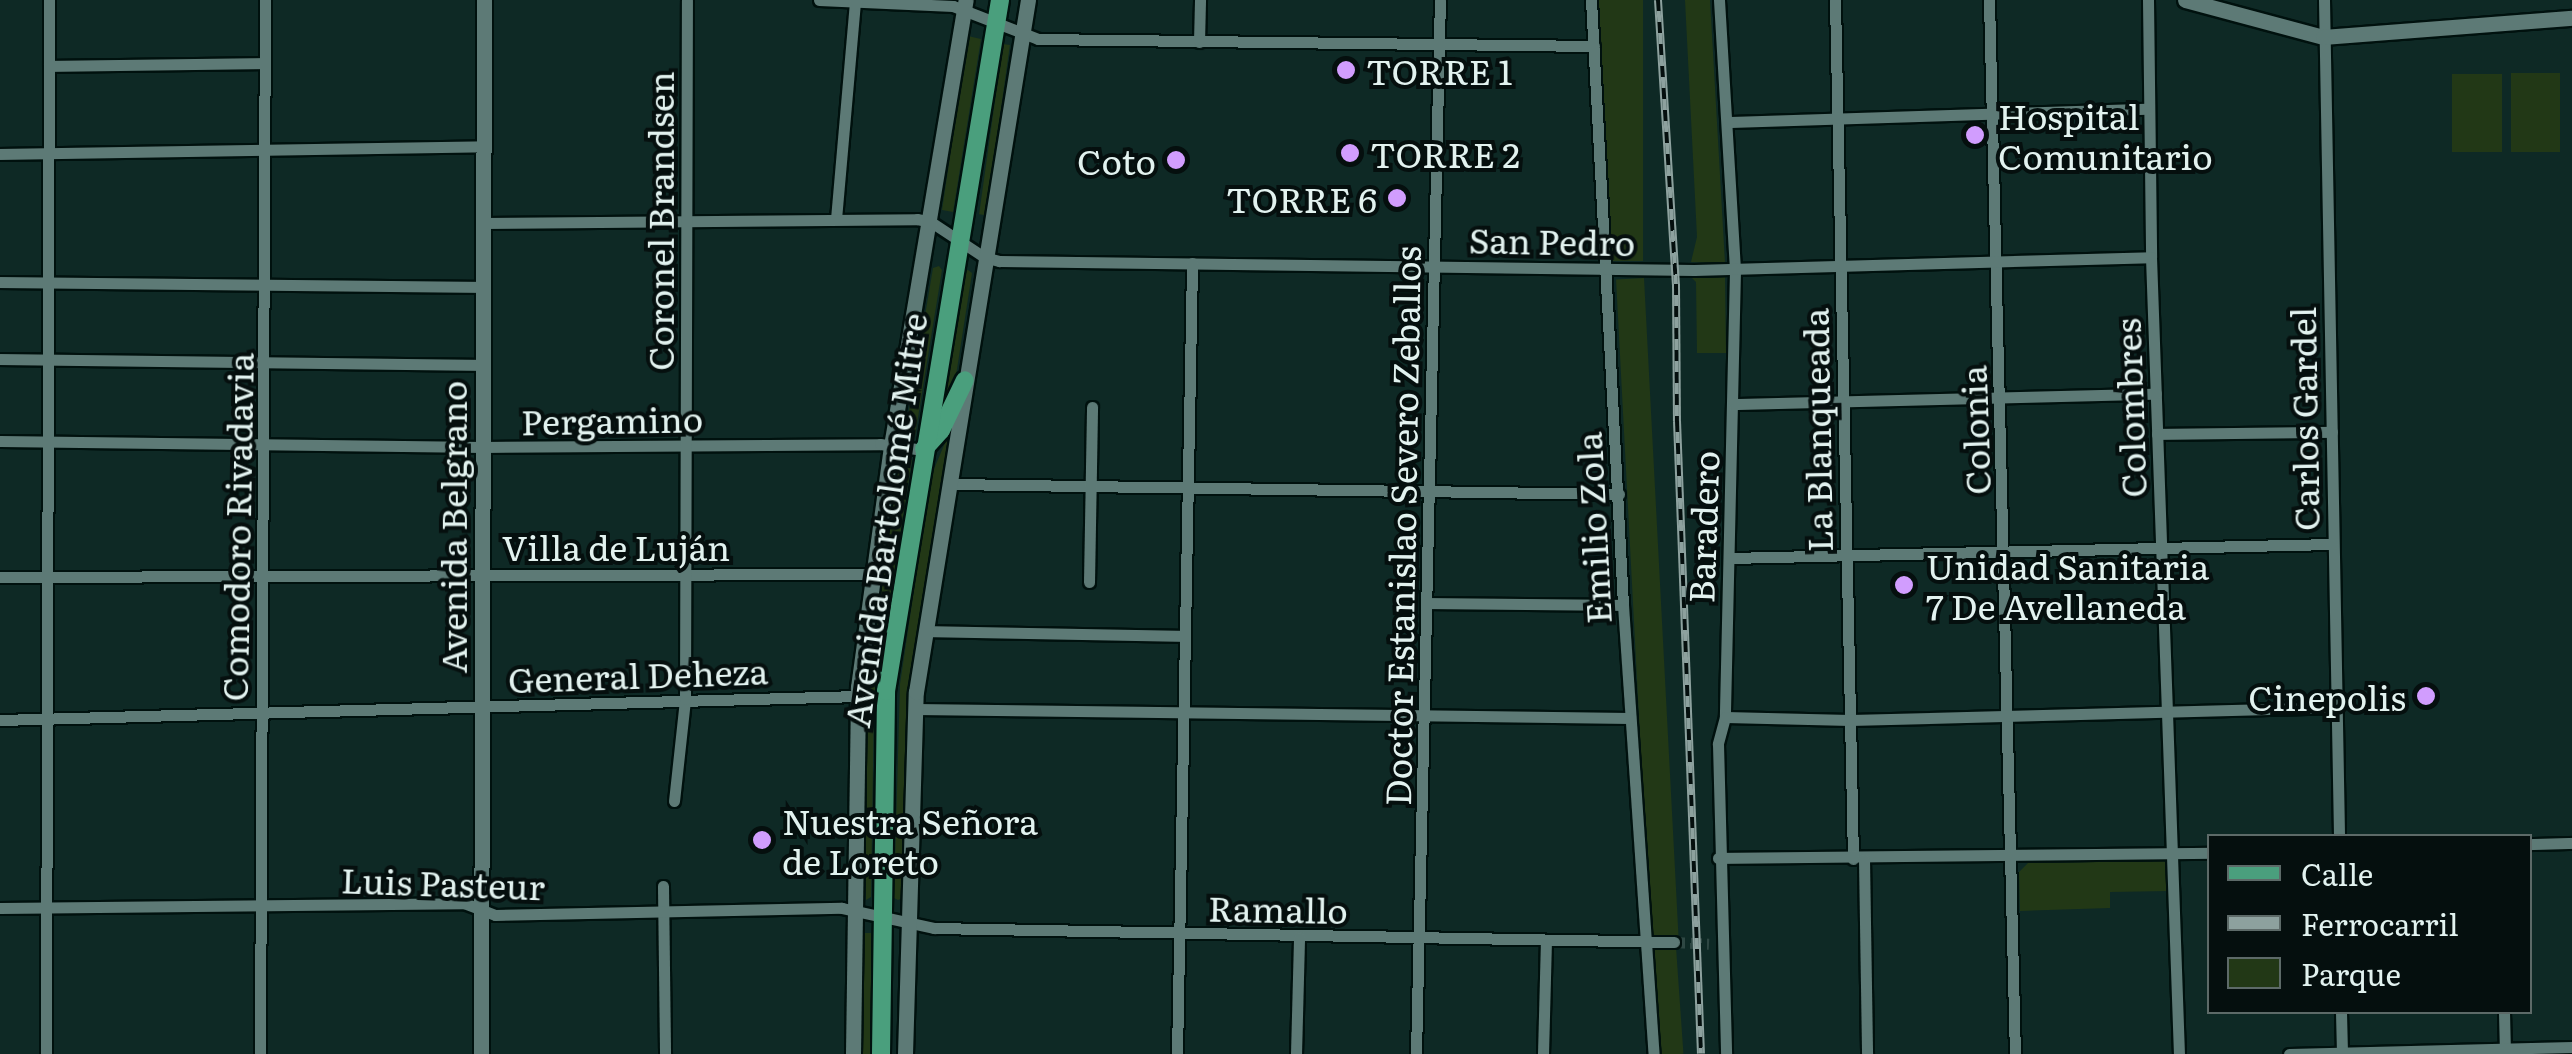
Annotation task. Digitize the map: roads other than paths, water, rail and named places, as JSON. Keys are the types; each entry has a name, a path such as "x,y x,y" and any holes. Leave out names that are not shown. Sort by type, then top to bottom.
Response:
{"main road":[{"name":"Avenida Bartolomé Mitre","path":"880,1054 886,690 1000,0"},
{"path":"924,450 941,430 965,380"}],"street":[{"path":"46,1054 49,0"},
{"name":"Comodoro Rivadavia","path":"260,1054 267,286 265,0"},
{"name":"Avenida Belgrano","path":"480,1054 484,0"},
{"name":"Coronel Brandsen","path":"674,801 685,699 687,0"},
{"path":"819,0 965,5 1022,36 1594,46"},
{"name":"Avenida Bartolomé Mitre","path":"904,1054 916,709 984,257 1028,0"},
{"path":"1199,42 1200,0"},
{"name":"Doctor Estanislao Severo Zeballos","path":"1416,1054 1440,0"},
{"name":"Emilio Zola","path":"1591,0 1623,605 1654,1054"},
{"name":"Baradero","path":"1719,0 1735,270 1725,718 1718,744 1714,944 1726,1054"},
{"name":"La Blanqueada","path":"1835,0 1845,558 1867,1054"},
{"name":"Colonia","path":"1989,0 2006,552 2015,1054"},
{"name":"Colombres","path":"2148,0 2151,258 2180,1054"},
{"path":"2185,0 2323,37 2572,18"},
{"path":"836,219 855,1"},
{"name":"Carlos Gardel","path":"2324,2 2338,834"},
{"name":"Avenida Bartolomé Mitre","path":"853,1054 857,696 891,446 965,5"},
{"path":"49,66 264,63"},
{"path":"1728,122 2149,110"},
{"path":"0,154 482,146"},
{"path":"484,223 836,219 931,222"},
{"name":"San Pedro","path":"931,222 984,257 999,261 1735,270 2151,258"},
{"path":"1177,1054 1192,263"},
{"path":"0,282 482,287"},
{"path":"0,358 482,365"},
{"path":"1733,404 2156,394"},
{"path":"1089,582 1092,407"},
{"path":"2158,434 2332,432"},
{"name":"Pergamino","path":"0,441 482,448 891,446 924,450"},
{"path":"950,484 1619,494"},
{"path":"1729,558 2333,544"},
{"name":"Villa de Luján","path":"0,578 872,574"},
{"path":"1428,603 1623,605"},
{"path":"926,631 1184,636"},
{"name":"General Deheza","path":"0,720 857,696"},
{"path":"1725,718 1850,720 2336,706"},
{"path":"916,709 1630,718"},
{"path":"2532,844 2572,843"},
{"path":"1718,858 2207,853"},
{"path":"663,886 665,1054"},
{"name":"Luis Pasteur","path":"0,908 464,903 495,915 855,910 882,918"},
{"name":"Ramallo","path":"882,918 907,926 1674,942"},
{"path":"1296,1054 1299,937"},
{"path":"1543,1054 1546,941"},
{"path":"2341,1014 2342,1053"},
{"path":"2504,1014 2505,1051"},
{"path":"2289,1054 2505,1051 2572,1046"}],"tunnel":[{"path":"1674,942 1709,944"}],"railway":[{"path":"1658,0 1676,284 1677,421 1701,1054"}],"place":[{"name":"TORRE 1","path":"1346,70"},
{"name":"Hospital Comunitario","path":"1975,135"},
{"name":"TORRE 2","path":"1350,153"},
{"name":"Coto","path":"1176,160"},
{"name":"TORRE 6","path":"1397,198"},
{"name":"Unidad Sanitaria 7 De Avellaneda","path":"1904,585"},
{"name":"Cinepolis","path":"2426,696"},
{"name":"Nuestra Señora de Loreto","path":"762,840"}]}
